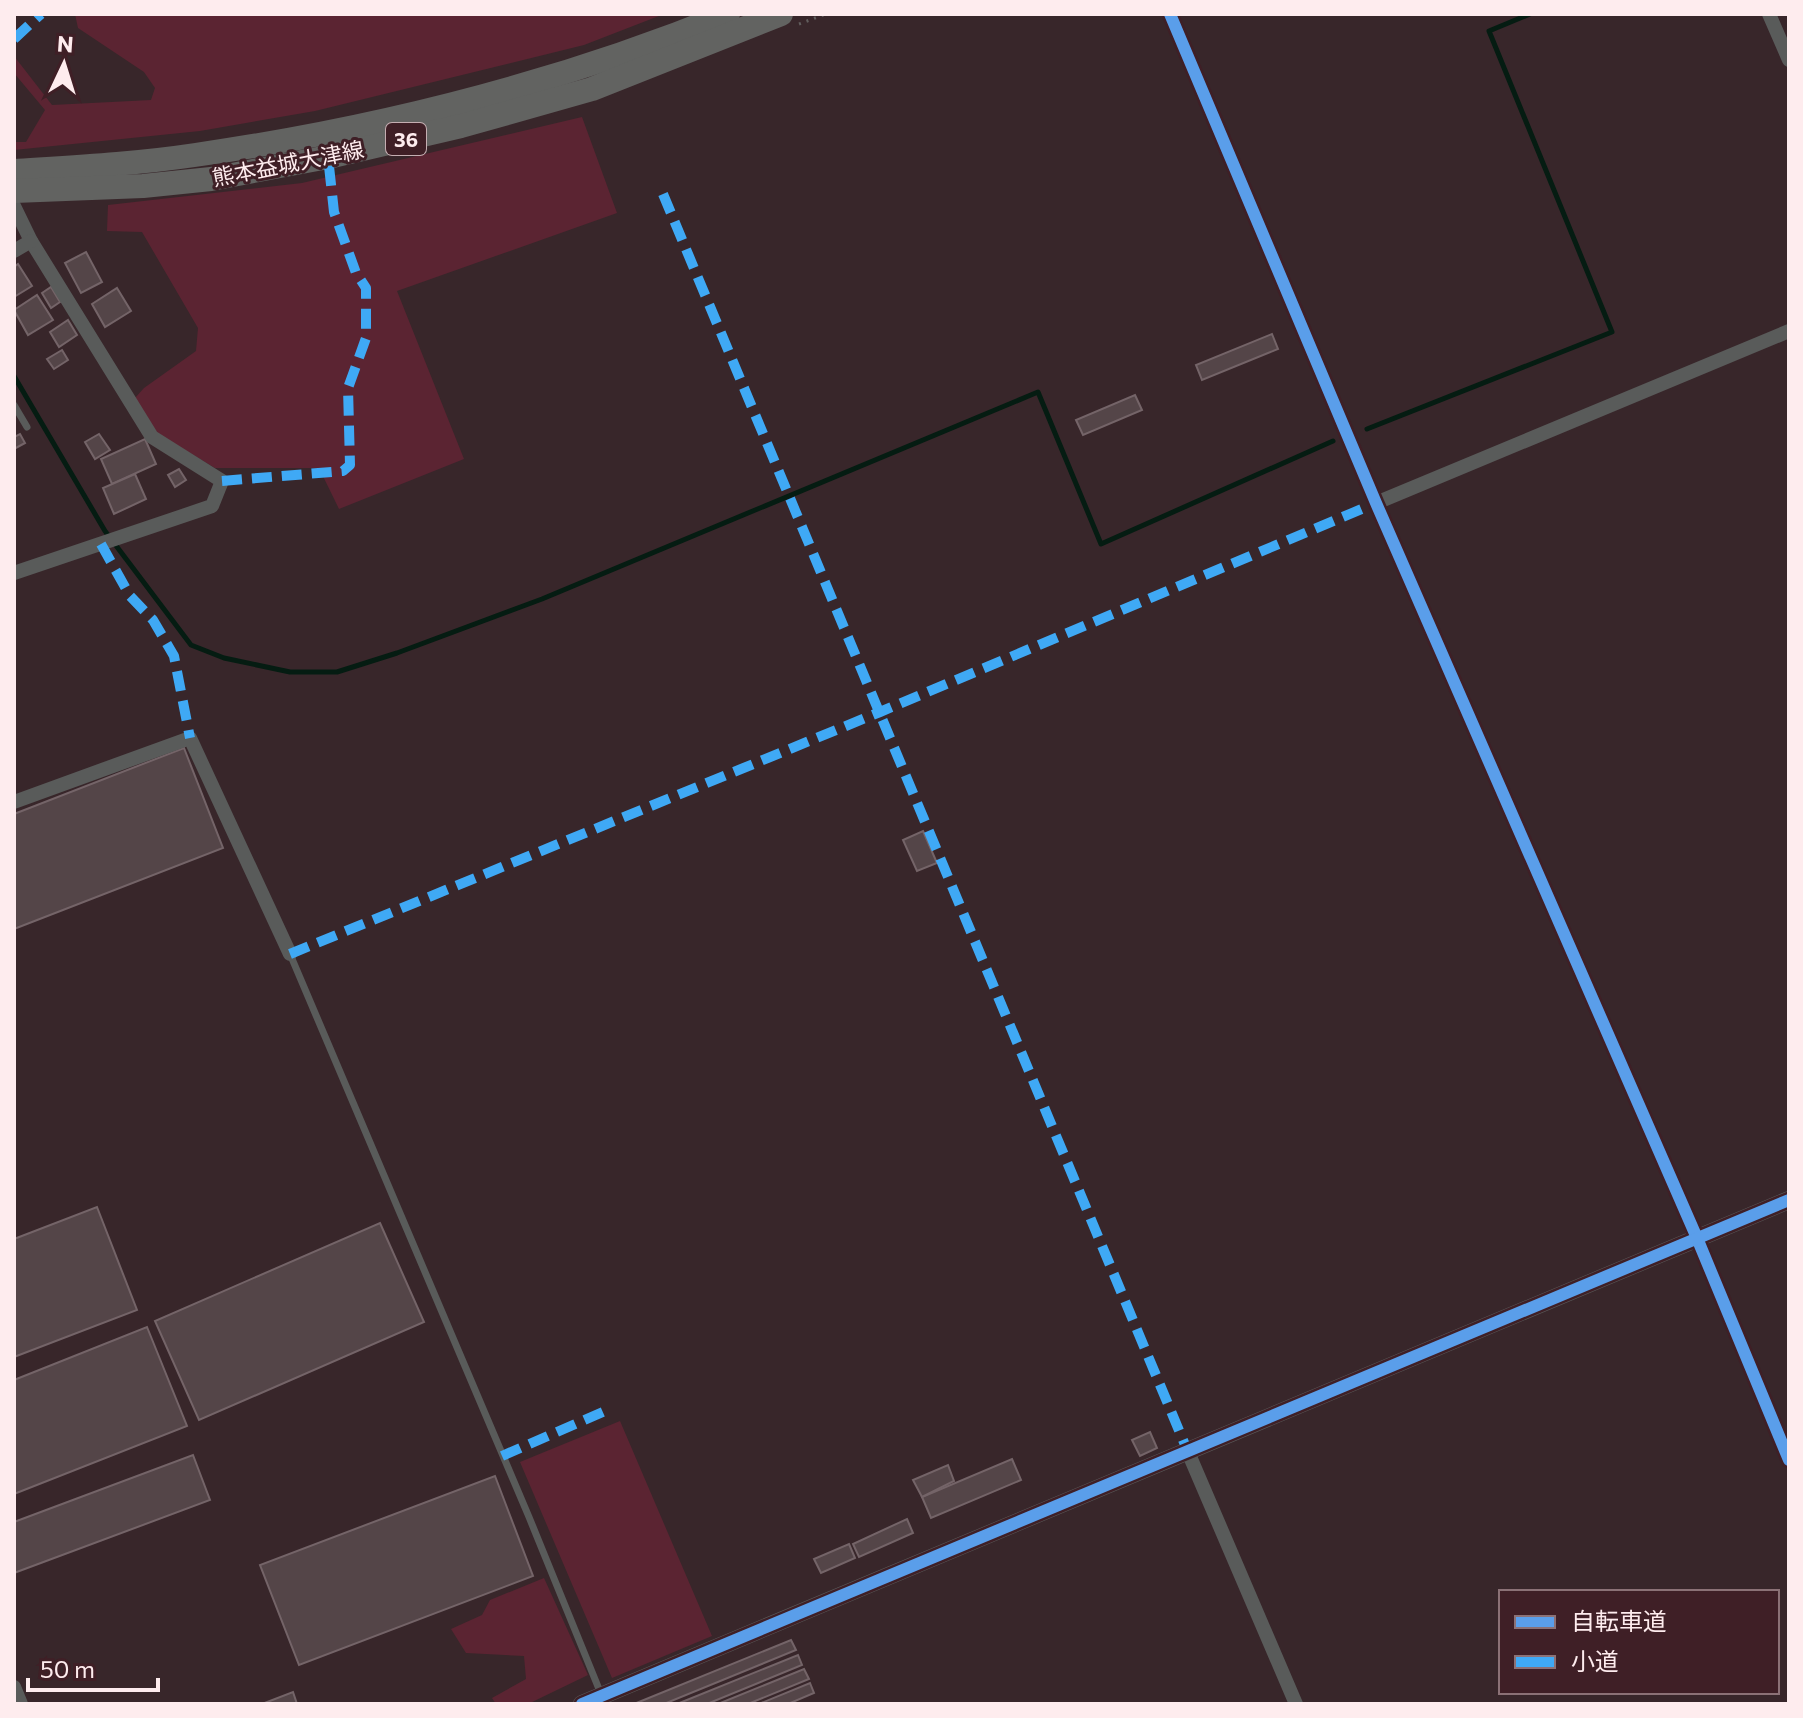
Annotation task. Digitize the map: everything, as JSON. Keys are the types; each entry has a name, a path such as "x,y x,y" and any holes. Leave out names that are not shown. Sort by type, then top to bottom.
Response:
{"main road":[{"name":"熊本益城大津線","path":"14,171 137,163 339,130 578,69 728,14"},
{"name":"熊本益城大津線","path":"14,191 143,186 211,179 328,157 461,126 592,89 781,14"}],"street":[{"path":"1170,14 1376,503 1697,1238 1789,1460"},
{"path":"1769,14 1789,60"},
{"path":"14,206 31,241 152,437 222,481 212,506 14,573"},
{"path":"14,251 31,241"},
{"path":"1376,503 1789,331"},
{"path":"14,802 190,738 290,954"},
{"path":"582,1704 604,1700 1789,1200"},
{"path":"1188,1452 1296,1704"},
{"path":"14,1687 21,1704"}],"lane":[{"path":"14,405 27,427"},
{"path":"290,954 604,1700"}],"shaded area":[{"path":"75,14 664,14 584,45 315,111 200,131 14,150 14,142 26,142 45,110 14,73 14,56 52,105 151,100 155,88 144,72 78,28"},
{"path":"582,117 617,213 397,291 464,459 339,509 319,468 215,468 158,434 135,398 144,388 196,351 198,328 142,232 107,231 108,205 302,183"},
{"path":"620,1421 712,1636 612,1678 520,1462"},
{"path":"544,1578 588,1675 528,1704 496,1704 492,1698 526,1679 524,1656 466,1653 451,1629 482,1615 490,1600"}],"building":[{"path":"86,252 102,282 81,293 65,263"},
{"path":"18,264 32,286 14,297 14,267"},
{"path":"51,287 60,302 51,308 42,293"},
{"path":"117,288 131,311 105,327 92,304"},
{"path":"37,295 53,320 28,335 14,310"},
{"path":"68,320 77,335 59,347 50,332"},
{"path":"1272,334 1278,349 1202,380 1196,365"},
{"path":"62,350 68,360 54,369 47,359"},
{"path":"1135,395 1142,410 1083,435 1076,420"},
{"path":"20,434 25,443 14,449 14,437"},
{"path":"99,434 110,450 95,459 85,442"},
{"path":"145,439 156,464 112,484 101,459"},
{"path":"179,469 186,480 175,487 168,475"},
{"path":"135,474 146,499 114,514 103,488"},
{"path":"184,748 223,848 14,929 14,814"},
{"path":"923,831 937,863 917,871 903,840"},
{"path":"97,1207 137,1310 14,1357 14,1239"},
{"path":"380,1223 424,1322 199,1420 155,1321"},
{"path":"147,1327 187,1426 14,1494 14,1380"},
{"path":"1150,1432 1157,1448 1140,1456 1132,1440"},
{"path":"193,1455 210,1500 14,1573 14,1522"},
{"path":"1012,1459 1021,1480 931,1518 922,1497"},
{"path":"948,1465 954,1481 922,1497 913,1480"},
{"path":"495,1476 533,1576 299,1665 260,1565"},
{"path":"907,1519 913,1533 859,1557 853,1544"},
{"path":"849,1544 855,1558 821,1573 814,1559"},
{"path":"791,1640 796,1650 664,1704 634,1704"},
{"path":"798,1655 802,1665 707,1704 677,1704"},
{"path":"804,1669 809,1679 748,1704 718,1704"},
{"path":"810,1683 814,1693 788,1704 759,1704"},
{"path":"293,1692 297,1704 262,1704"}],"waterway":[{"path":"1367,429 1612,332 1489,31 1530,14"},
{"path":"14,376 105,531 191,645 224,658 290,672 337,672 542,599 1038,392 1101,544 1333,441"}],"marked path":[{"path":"14,39 41,14"},
{"path":"222,481 343,471 350,465 348,388 366,338 366,288 356,273 334,212 328,157"},
{"path":"663,194 1188,1452"},
{"path":"290,954 880,712 1376,503"},
{"path":"101,544 130,596 153,620 174,656 190,738"},
{"path":"502,1456 605,1411"}],"cycle path":[{"path":"1170,14 1376,503 1697,1238 1789,1460"},
{"path":"582,1704 1789,1200"}]}
